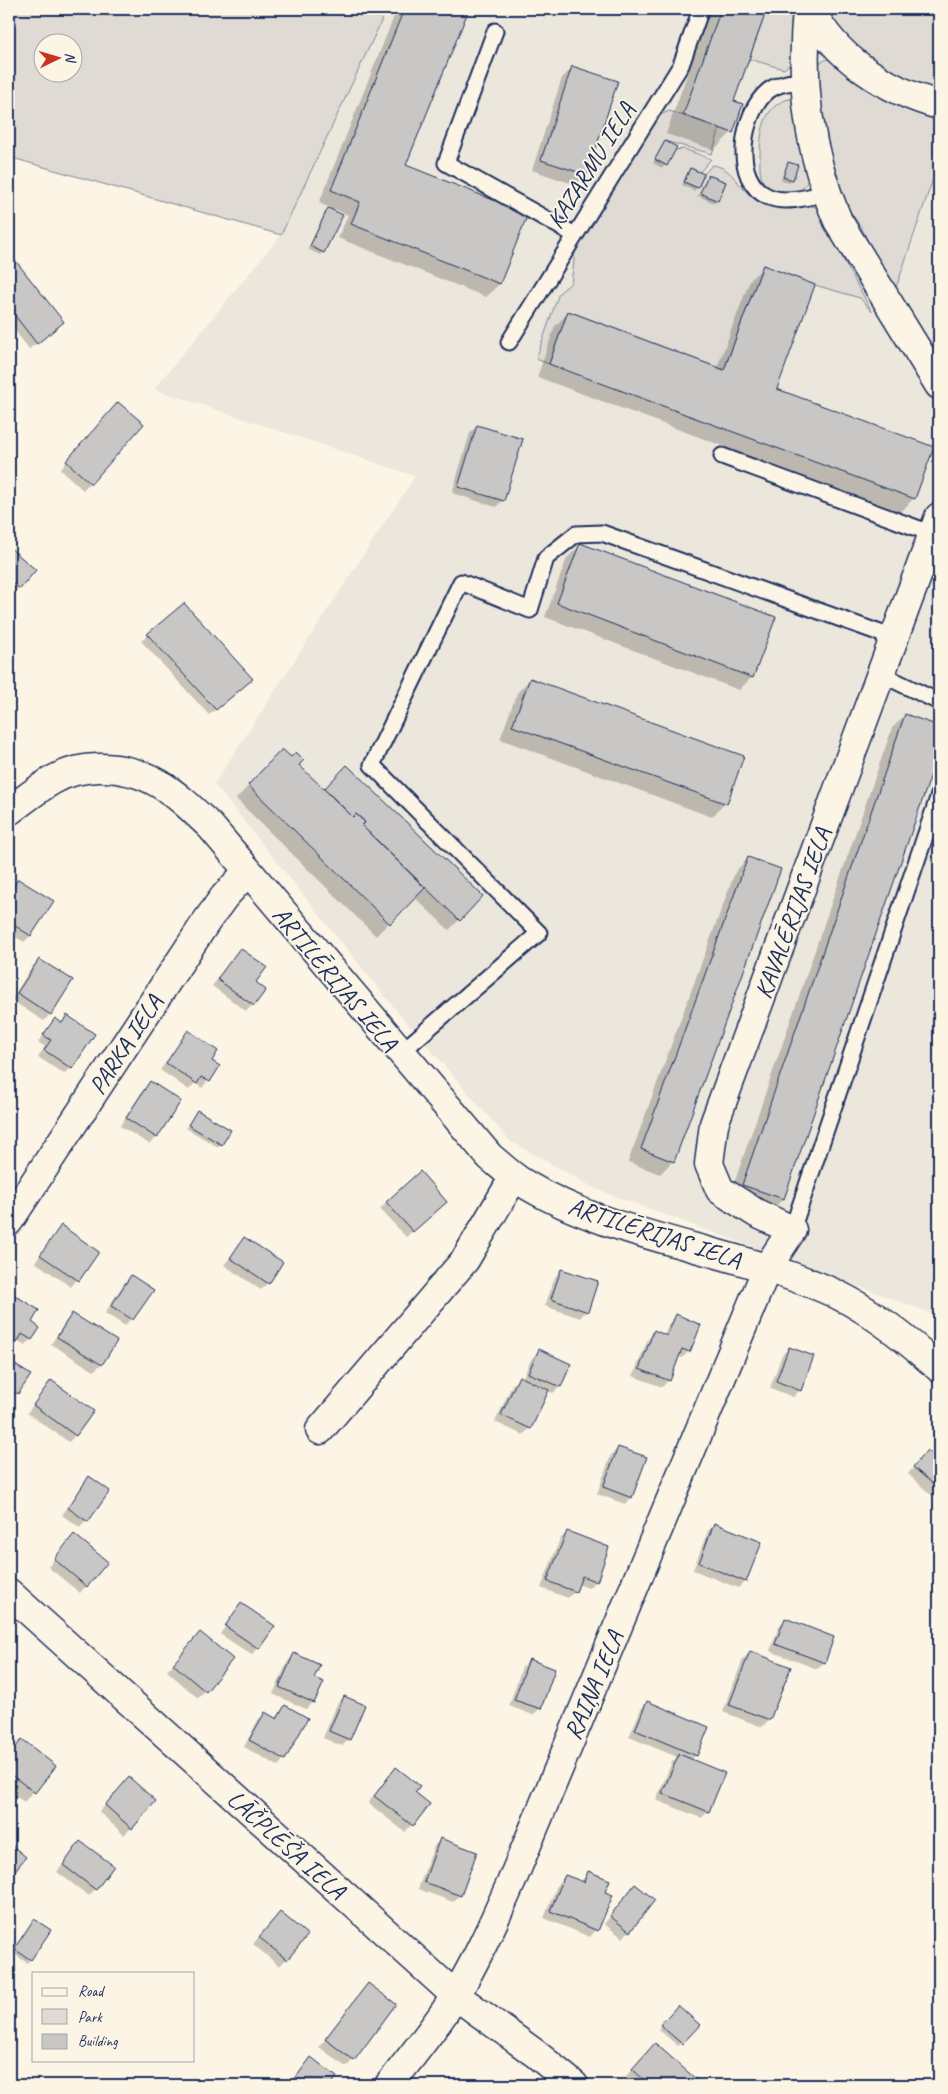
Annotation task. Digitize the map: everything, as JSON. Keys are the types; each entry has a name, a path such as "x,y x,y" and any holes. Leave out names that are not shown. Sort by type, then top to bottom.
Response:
{"street":[{"path":"807,9 804,38 804,81 808,122 826,193 838,220 939,385"},
{"path":"811,9 831,41 851,59 878,79 902,92 939,106"},
{"name":"KAVALĒRIJAS IELA","path":"792,1230 756,1212 720,1190 709,1164 714,1124 936,525"},
{"name":"ARTILĒRIJAS IELA","path":"9,810 53,780 72,772 92,768 132,771 152,779 176,794 210,827 490,1157 514,1177 569,1207 618,1225 767,1268 821,1287 852,1303 915,1347 939,1368"},
{"name":"PARKA IELA","path":"9,1221 206,922 224,897 247,872"},
{"path":"320,1430 465,1260 514,1177"},
{"path":"767,1268 792,1230"},
{"name":"RAIŅA IELA","path":"389,2085 434,2027 476,1960 515,1875 767,1268"},
{"name":"LĀČPLĒŠA IELA","path":"9,1593 455,1995 536,2054 574,2085"}],"lane":[{"name":"KAZARMU IELA","path":"509,342 680,65 701,9"},
{"path":"495,31 446,163 575,235"},
{"path":"804,81 782,84 769,89 758,101 751,115 747,132 744,163 748,176 758,190 769,197 789,199 826,193"},
{"path":"722,456 936,525"},
{"path":"400,1053 539,932 372,765 461,582 530,610 546,558 576,534 602,533 894,638"},
{"path":"881,674 939,702"},
{"path":"792,1230 939,795"}],"shaded area":[{"path":"387,9 939,9 939,1318 936,1315 596,1189 510,1141 396,1010 214,784 415,476 154,389 281,235"}],"green space":[{"path":"9,9 387,9 281,235 9,157"},
{"path":"767,9 795,9 795,64 789,65 784,69 749,59"},
{"path":"826,9 939,9 939,93 890,71 859,50 845,38 834,24"},
{"path":"827,59 861,84 904,109 939,119 939,161 896,288 889,282 862,229 841,197 822,147 818,64"},
{"path":"796,98 810,173 807,183 801,190 786,193 775,191 763,182 760,169 760,145 763,127 771,110 777,104"},
{"path":"669,111 720,128 712,154 665,141 655,160 667,165 675,150 684,149 711,159 700,172 690,168 684,182 698,188 704,174 712,165 725,169 748,193 761,201 775,204 809,205 821,211 828,221 843,259 872,312 860,298 815,285 763,265 724,370 568,311 549,364 536,359 559,293 571,283 577,237 656,117","holes":["708,175 726,182 718,201 701,193"]}],"building":[{"path":"404,9 469,9 406,165 528,214 500,284 351,224 360,202 331,190"},
{"path":"721,9 767,9 734,101 743,104 733,133 683,115"},
{"path":"572,66 618,81 587,175 541,160"},
{"path":"665,141 677,147 667,166 655,159"},
{"path":"788,162 798,165 793,180 783,177"},
{"path":"690,168 704,174 698,188 684,182"},
{"path":"708,175 726,182 718,201 700,193"},
{"path":"328,208 343,215 324,253 310,246"},
{"path":"15,260 64,322 37,344 9,308 9,265"},
{"path":"763,265 815,285 777,389 934,447 915,499 549,364 568,311 724,370"},
{"path":"118,402 144,424 91,484 66,461"},
{"path":"477,425 523,439 504,501 458,487"},
{"path":"580,543 776,617 753,678 557,603"},
{"path":"9,547 36,570 20,589 9,580"},
{"path":"184,603 253,679 216,710 147,634"},
{"path":"530,678 744,756 727,804 512,726"},
{"path":"905,714 939,726 939,752 784,1199 742,1185"},
{"path":"282,749 291,757 296,752 304,760 299,765 353,817 356,814 365,822 362,826 425,888 390,924 248,785"},
{"path":"347,765 483,896 460,921 362,826 365,822 356,814 353,817 324,789"},
{"path":"748,857 781,869 674,1162 641,1149"},
{"path":"18,879 54,901 31,936 9,922 9,894"},
{"path":"240,948 267,967 256,982 266,990 254,1006 217,979"},
{"path":"39,959 73,980 51,1015 17,993"},
{"path":"67,1015 95,1034 72,1069 44,1050 51,1040 43,1035 55,1018 62,1023"},
{"path":"188,1030 218,1051 212,1061 220,1066 210,1082 201,1077 197,1084 166,1063"},
{"path":"150,1081 181,1101 157,1138 126,1118"},
{"path":"197,1110 231,1130 222,1145 188,1125"},
{"path":"420,1171 447,1202 413,1232 386,1202"},
{"path":"61,1225 99,1252 79,1281 40,1255"},
{"path":"244,1237 283,1262 269,1284 230,1258"},
{"path":"561,1269 598,1281 588,1312 551,1299"},
{"path":"131,1275 154,1290 133,1320 111,1306"},
{"path":"11,1293 39,1310 32,1322 40,1328 32,1340 22,1334 17,1343 9,1338 9,1297"},
{"path":"72,1313 117,1341 102,1365 57,1337"},
{"path":"676,1314 701,1325 690,1352 682,1349 670,1381 639,1369 654,1330 667,1336"},
{"path":"789,1347 814,1356 801,1391 776,1381"},
{"path":"539,1349 571,1364 561,1387 528,1373"},
{"path":"9,1361 31,1375 18,1394 9,1388"},
{"path":"519,1376 549,1390 531,1429 501,1415"},
{"path":"51,1380 94,1411 76,1436 33,1405"},
{"path":"618,1447 647,1457 632,1498 603,1487"},
{"path":"927,1450 937,1458 939,1455 939,1489 913,1467"},
{"path":"89,1476 110,1491 88,1522 68,1508"},
{"path":"714,1523 762,1542 746,1582 699,1563"},
{"path":"567,1531 609,1547 597,1582 582,1576 576,1592 547,1581"},
{"path":"74,1534 108,1562 87,1587 54,1559"},
{"path":"241,1603 275,1626 259,1649 225,1626"},
{"path":"785,1618 834,1637 825,1663 775,1644"},
{"path":"200,1632 233,1659 206,1692 173,1664"},
{"path":"750,1651 791,1667 770,1720 729,1705"},
{"path":"294,1653 320,1665 314,1678 324,1682 314,1703 279,1687"},
{"path":"529,1659 555,1669 541,1709 514,1700"},
{"path":"344,1696 365,1705 350,1740 329,1731"},
{"path":"647,1701 709,1727 697,1756 635,1730"},
{"path":"285,1705 308,1718 285,1760 249,1740 265,1712 277,1719"},
{"path":"22,1739 56,1766 35,1793 9,1773 9,1743 15,1748"},
{"path":"679,1754 725,1773 709,1812 662,1793"},
{"path":"396,1767 420,1786 415,1792 430,1804 413,1826 374,1796"},
{"path":"129,1777 156,1801 132,1829 105,1805"},
{"path":"440,1838 477,1852 461,1896 424,1882"},
{"path":"80,1841 114,1866 96,1890 63,1865"},
{"path":"9,1843 26,1857 9,1878"},
{"path":"588,1871 610,1880 605,1892 613,1895 598,1931 550,1911 565,1875 584,1882"},
{"path":"635,1884 655,1900 630,1932 610,1916"},
{"path":"280,1912 308,1935 287,1960 259,1937"},
{"path":"34,1919 51,1930 31,1960 14,1949"},
{"path":"368,1983 396,2004 354,2061 325,2039"},
{"path":"678,2005 700,2025 682,2044 660,2025"},
{"path":"655,2043 698,2081 694,2085 650,2085 632,2069"},
{"path":"311,2057 337,2077 331,2085 291,2084"}]}
